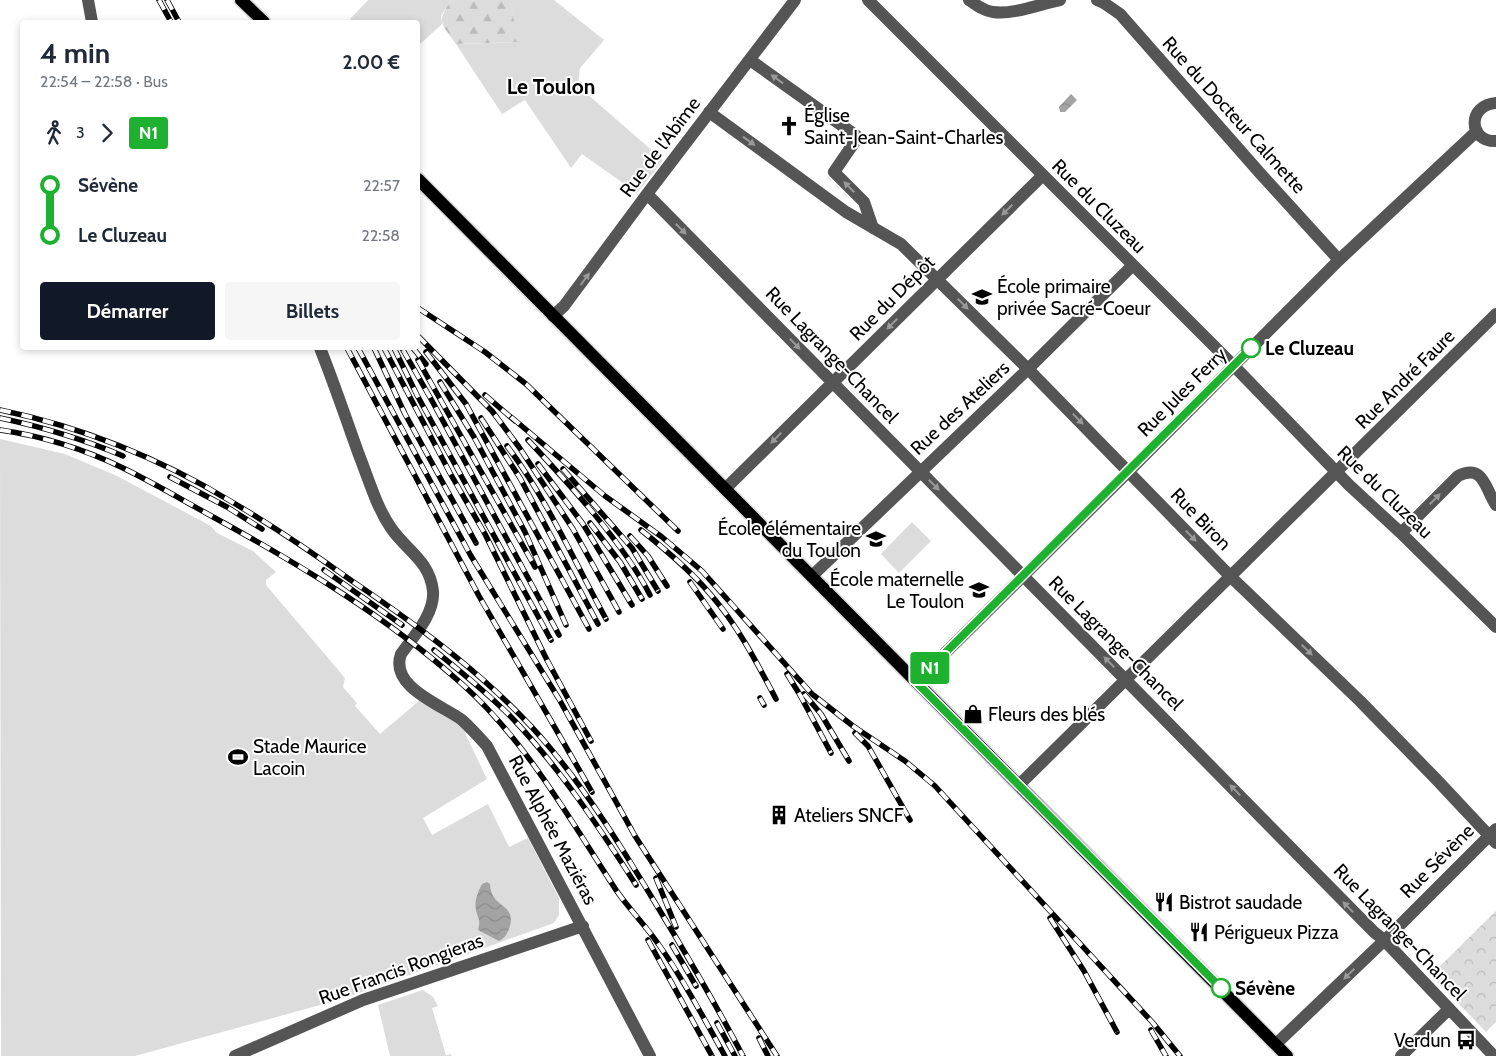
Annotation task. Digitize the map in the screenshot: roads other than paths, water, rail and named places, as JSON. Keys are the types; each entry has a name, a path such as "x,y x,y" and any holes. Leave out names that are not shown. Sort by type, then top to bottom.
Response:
{"main road":[{"path":"241,0 262,20"},
{"path":"420,181 1287,1056"}],"street":[{"path":"88,0 92,20"},
{"name":"Rue de l'Abîme","path":"553,316 564,306 795,0"},
{"name":"Rue du Cluzeau","path":"868,0 1234,366 1337,473 1496,627"},
{"path":"969,0 979,7 992,12 1005,12 1060,0"},
{"name":"Rue du Docteur Calmette","path":"1097,0 1104,2 1120,14 1339,260"},
{"path":"750,60 858,137 834,172 864,202 874,228"},
{"path":"1496,103 1488,104 1478,111 1475,120 1477,132 1481,137 1496,141"},
{"name":"Rue Biron","path":"710,112 846,212 901,244 1028,369 1231,577 1367,708 1494,836"},
{"name":"Rue Jules Ferry","path":"916,682 1339,260 1477,132"},
{"name":"Rue du Dépôt","path":"725,489 1042,176"},
{"name":"Rue Lagrange-Chancel","path":"647,194 1384,940 1494,1056"},
{"name":"Rue des Ateliers","path":"812,576 1028,369 1132,265"},
{"name":"Rue André Faure","path":"1019,785 1496,314"},
{"name":"Rue Alphée Maziéras","path":"321,350 376,502 392,530 413,552 429,575 433,599 424,622 399,659 403,678 414,690 463,721 487,746 650,1056"},
{"path":"1400,533 1458,476 1465,473 1477,474 1483,479 1496,505"},
{"name":"Rue Sévène","path":"1276,1044 1494,836"},
{"name":"Rue Francis Rongieras","path":"235,1056 363,1000 583,926"},
{"path":"1401,1056 1449,1009"}],"water":[{"path":"1071,94 1077,100 1065,112 1060,112 1059,107"},
{"path":"487,882 490,884 491,892 495,898 510,914 509,929 506,936 499,941 478,930 479,921 476,900 482,884"}],"railway":[{"path":"159,0 170,20"},
{"path":"167,0 178,20"},
{"path":"420,309 485,352 526,384 678,531"},
{"path":"420,338 492,411 519,447 573,529 619,612"},
{"path":"348,350 479,596 592,792"},
{"path":"359,350 471,556 559,699 635,836 777,1056"},
{"path":"375,350 405,414 476,543"},
{"path":"385,350 450,473 485,534 547,660 591,741"},
{"path":"395,350 417,395 551,640"},
{"path":"403,350 559,635"},
{"path":"415,350 426,364"},
{"path":"426,352 466,404 589,629"},
{"path":"418,360 535,567"},
{"path":"440,382 474,437 525,532 566,625"},
{"path":"485,395 515,421"},
{"path":"0,410 91,435 149,458 205,486 323,560 405,618 482,679 506,701 551,749 592,804 630,861 677,939 743,1056"},
{"path":"511,417 605,496 662,537 702,571 812,694 853,726 905,761 935,786 1153,1023 1180,1056"},
{"path":"0,418 62,434 123,456"},
{"path":"481,418 520,478 598,624"},
{"path":"0,430 31,436 78,449 108,461 158,486 248,536 343,594 404,637 462,684 506,730 545,781 616,890 668,958 725,1056"},
{"path":"528,440 578,495 610,534 625,554 650,595"},
{"path":"507,446 535,487 606,619"},
{"path":"538,464 583,524 632,605"},
{"path":"563,469 632,548 658,591"},
{"path":"170,477 227,507 262,529"},
{"path":"590,523 620,562 642,599"},
{"path":"641,530 687,569 721,607 746,645 776,699"},
{"path":"630,536 648,556 667,586"},
{"path":"324,570 402,625"},
{"path":"690,582 723,629"},
{"path":"434,650 495,701 531,739 579,800 636,885"},
{"path":"787,674 831,753"},
{"path":"804,694 821,714 849,761"},
{"path":"760,698 764,705"},
{"path":"855,733 868,746 910,820"},
{"path":"656,878 676,927"},
{"path":"1050,918 1084,971 1117,1032"},
{"path":"648,940 712,1056"},
{"path":"672,945 696,986"},
{"path":"717,1023 735,1056"},
{"path":"1151,1030 1166,1056"},
{"path":"759,1038 768,1056"}],"place":[{"name":"Église Saint-Jean-Saint-Charles","path":"789,126"},
{"name":"École primaire privée Sacré-Coeur","path":"982,297"},
{"name":"Le Cluzeau","path":"1251,348"},
{"name":"École élémentaire du Toulon","path":"876,539"},
{"name":"École maternelle Le Toulon","path":"979,590"},
{"name":"Fleurs des blés","path":"973,714"},
{"name":"Stade Maurice Lacoin","path":"238,757"},
{"name":"Ateliers SNCF","path":"779,815"},
{"name":"Bistrot saudade","path":"1164,902"},
{"name":"Périgueux Pizza","path":"1199,932"},
{"name":"Sévène","path":"1221,988"},
{"name":"Verdun","path":"1466,1040"}],"district":[{"name":"Le Toulon","path":"551,86"}]}
